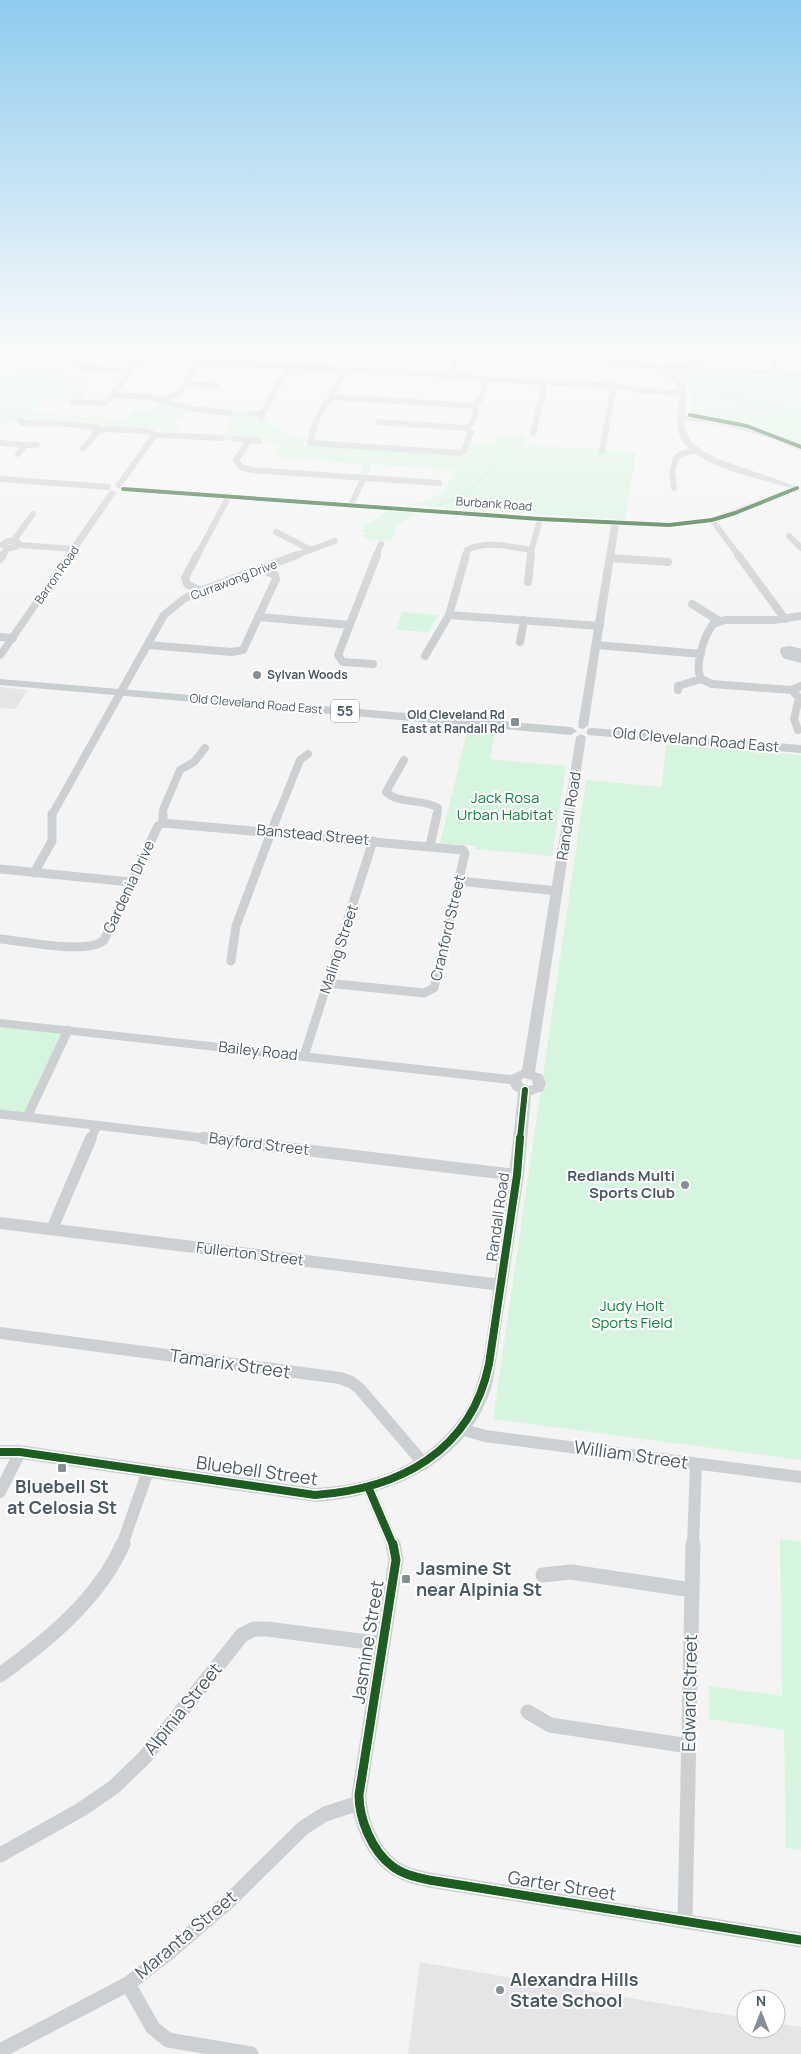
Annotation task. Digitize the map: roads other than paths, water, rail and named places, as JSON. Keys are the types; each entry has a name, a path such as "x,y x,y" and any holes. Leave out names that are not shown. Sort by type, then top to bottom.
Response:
{"main road":[{"name":"Old Cleveland Road East","path":"0,682 801,749"}],"street":[{"path":"18,454 25,445 37,445"},
{"path":"83,450 87,445"},
{"name":"Barron Road","path":"0,656 148,445"},
{"path":"246,445 236,460 241,467 252,470 439,483"},
{"path":"337,445 457,453 464,451 466,445"},
{"path":"602,451 603,445"},
{"path":"691,445 696,450 722,464 799,489"},
{"path":"674,488 671,484 674,459 677,455 696,450"},
{"name":"Burbank Road","path":"0,479 540,519 615,524 669,525 712,520 799,489"},
{"path":"351,505 363,479"},
{"path":"200,591 187,584 186,578 229,496"},
{"path":"17,543 31,512 42,512"},
{"path":"528,582 531,550 540,519"},
{"path":"712,520 785,619"},
{"name":"Randall Road","path":"492,1346 517,1175 520,1085 534,1089 540,1082 537,1077 528,1074 615,524"},
{"path":"276,532 311,550"},
{"path":"789,536 801,548"},
{"name":"Currawong Drive","path":"34,873 52,841 52,812 164,615 179,602 200,591 262,570 335,541"},
{"path":"1,562 3,545 17,543 75,549"},
{"path":"373,664 343,662 338,655 381,544"},
{"path":"425,656 449,615 467,550 471,546 481,545 531,550"},
{"path":"611,558 668,562"},
{"path":"148,645 232,652 243,650 276,579 275,575 262,570"},
{"path":"692,604 719,621"},
{"path":"449,615 600,626"},
{"path":"701,679 698,672 701,654 710,627 719,621 785,619 801,616"},
{"path":"258,617 350,625"},
{"path":"520,642 524,620"},
{"path":"0,637 13,638"},
{"path":"597,645 701,654"},
{"path":"801,653 790,650 784,651 786,655 801,660"},
{"path":"678,690 678,686 701,679 712,684 792,690 801,686"},
{"path":"792,690 799,698 794,719 798,730"},
{"name":"Gardenia Drive","path":"0,939 83,948 99,945 104,940 158,826 163,823 163,810 180,770 194,762 205,748"},
{"path":"231,961 238,920 300,760 308,754"},
{"path":"404,760 398,766 386,792 392,798 429,804 438,808 430,846"},
{"name":"Banstead Street","path":"163,823 463,850"},
{"name":"Maling Street","path":"304,1056 373,841"},
{"name":"Cranford Street","path":"327,983 411,992 430,991 434,988 465,854 463,850"},
{"path":"0,869 130,882"},
{"path":"459,881 558,891"},
{"name":"Bailey Road","path":"0,1023 304,1056 520,1085"},
{"path":"27,1117 68,1030"},
{"name":"Bayford Street","path":"0,1114 517,1175"},
{"path":"52,1229 96,1125"},
{"name":"Fullerton Street","path":"0,1222 501,1285"},
{"name":"Tamarix Street","path":"0,1333 340,1378 351,1382 359,1388 424,1464"},
{"name":"Bluebell Street","path":"0,1452 20,1452 307,1495 328,1495 369,1489 395,1480 424,1464 461,1429 476,1407 484,1385 492,1346"},
{"name":"William Street","path":"461,1429 486,1436 801,1478"},
{"path":"0,1492 20,1452"},
{"name":"Edward Street","path":"685,1921 696,1464"},
{"path":"0,1675 41,1645 95,1589 115,1559 129,1528 148,1471"},
{"name":"Jasmine Street","path":"359,1803 361,1778 395,1569 395,1551 390,1535 369,1489"},
{"path":"543,1575 571,1572 692,1590"},
{"name":"Alpinia Street","path":"0,1855 82,1809 114,1787 145,1757 242,1635 254,1630 267,1629 383,1644"},
{"path":"528,1712 550,1725 688,1746"},
{"name":"Garter Street","path":"359,1803 367,1830 378,1851 392,1866 411,1874 452,1884 801,1940"},
{"name":"Maranta Street","path":"0,2051 128,1984 167,1954 229,1901 303,1828 324,1814 359,1803"},
{"path":"128,1984 153,2028 168,2040 251,2054"}],"waterway":[{"path":"437,506 471,489 487,473 509,445"}],"place":[{"name":"Sylvan Woods","path":"257,675"},
{"name":"Old Cleveland Rd East at Randall Rd","path":"515,722"},
{"name":"Redlands Multi Sports Club","path":"685,1185"},
{"name":"Bluebell St at Celosia St","path":"62,1468"},
{"name":"Jasmine St near Alpinia St","path":"406,1579"},
{"name":"Alexandra Hills State School","path":"500,1990"}],"park label":[{"name":"Jack Rosa Urban Habitat","path":"505,806"},
{"name":"Judy Holt Sports Field","path":"632,1314"}]}
